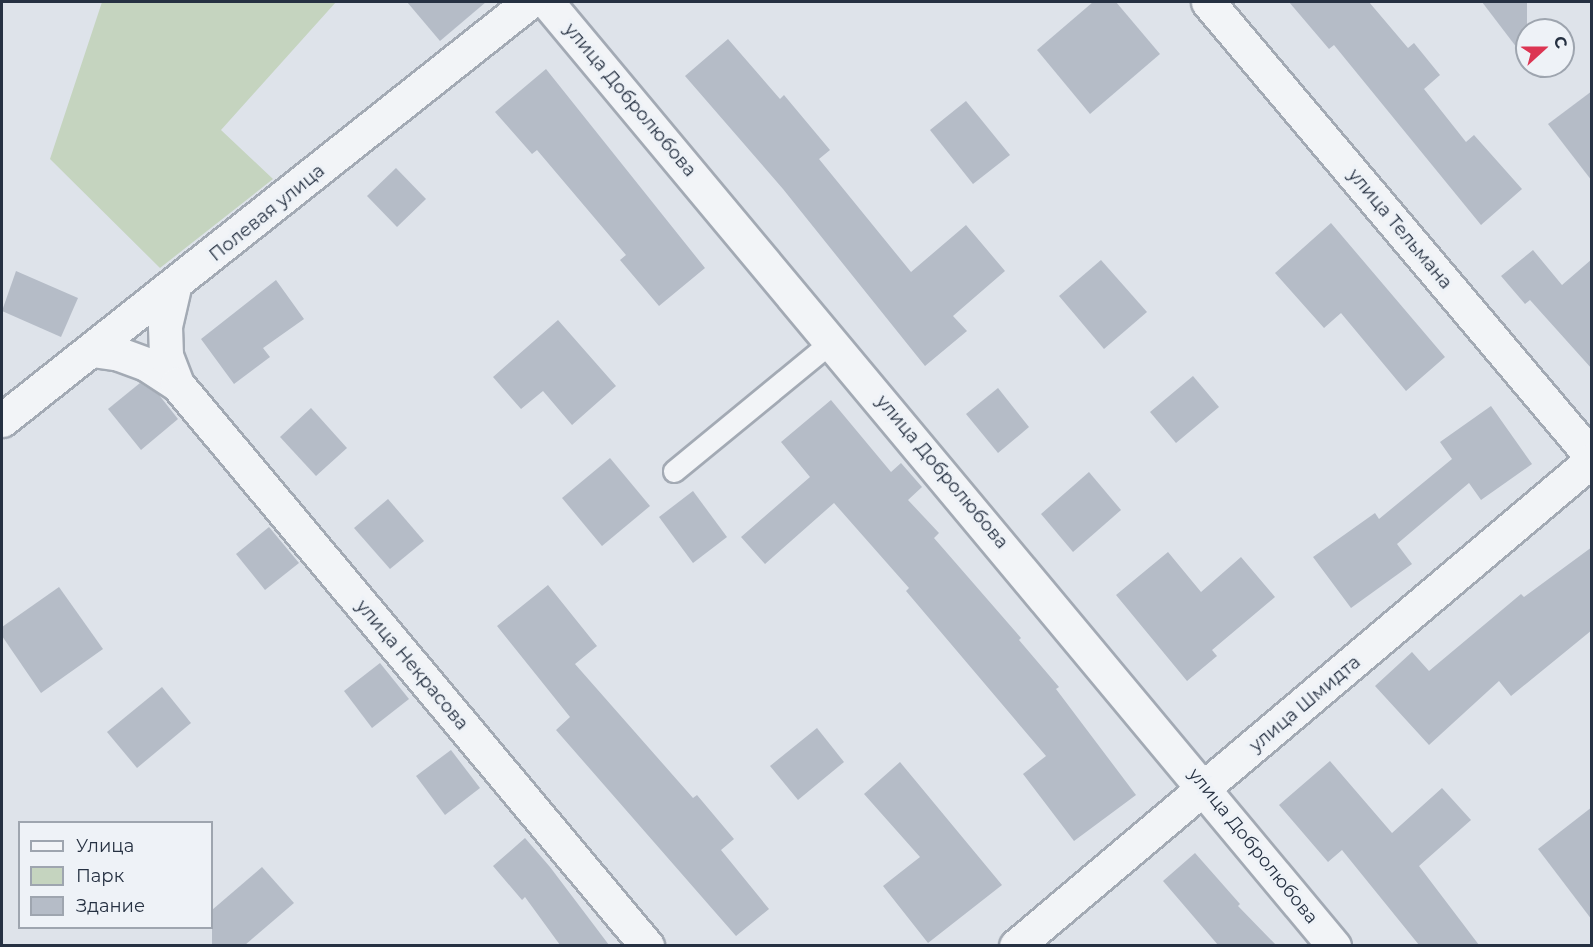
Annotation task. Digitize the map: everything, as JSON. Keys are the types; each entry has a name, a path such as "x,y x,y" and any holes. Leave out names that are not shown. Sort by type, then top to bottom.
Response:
{"street":[{"name":"Полевая улица","path":"2,420 174,287 529,2"},
{"name":"улица Добролюбова","path":"547,2 1206,788 1334,945"},
{"name":"улица Тельмана","path":"1208,2 1592,458"},
{"name":"улица Некрасова","path":"174,287 165,336 166,355 177,384"},
{"name":"улица Некрасова","path":"92,350 119,354 146,364 177,384 647,945"},
{"name":"улица Шмидта","path":"1016,945 1206,788 1592,458"}],"lane":[{"path":"674,471 832,341"}],"green space":[{"path":"102,2 336,2 221,130 273,179 160,268 50,159"}],"building":[{"path":"407,2 486,2 440,41"},
{"path":"1093,2 1116,2 1160,54 1090,114 1037,50"},
{"path":"1289,2 1369,2 1408,48 1414,43 1440,75 1424,89 1466,142 1474,135 1522,189 1481,225 1334,45 1329,49"},
{"path":"1482,2 1527,2 1527,18 1515,18 1515,45"},
{"path":"728,39 780,99 784,95 830,150 819,159 911,272 966,225 1005,271 953,316 967,331 925,366 783,189 685,76"},
{"path":"546,69 705,268 659,306 620,260 626,255 537,150 532,154 495,112"},
{"path":"1592,91 1592,181 1548,124"},
{"path":"966,101 1010,155 973,184 930,130"},
{"path":"396,168 426,199 397,227 367,196"},
{"path":"1331,223 1445,357 1406,391 1341,313 1324,328 1275,273"},
{"path":"1533,250 1562,285 1592,259 1592,369 1530,300 1525,304 1501,276"},
{"path":"1101,260 1147,312 1104,349 1059,296"},
{"path":"16,271 78,298 61,337 2,311"},
{"path":"276,280 304,319 263,348 270,357 234,384 201,339"},
{"path":"558,320 616,386 572,425 543,391 521,409 493,377"},
{"path":"1193,376 1219,407 1176,443 1150,412"},
{"path":"140,383 159,395 178,419 141,450 108,409"},
{"path":"998,388 1029,427 998,453 966,414"},
{"path":"831,400 891,472 901,463 922,487 908,500 939,533 934,538 1021,638 1019,640 1059,687 1056,689 1136,795 1074,841 1023,774 1046,756 906,591 909,588 834,503 765,564 741,537 810,477 781,442"},
{"path":"1491,406 1532,464 1481,500 1469,483 1397,544 1412,564 1351,608 1313,557 1375,513 1379,519 1452,459 1440,442"},
{"path":"311,408 347,448 316,476 280,437"},
{"path":"610,458 650,506 602,546 562,498"},
{"path":"1089,472 1121,510 1073,552 1041,514"},
{"path":"693,491 727,537 693,563 659,517"},
{"path":"388,499 424,541 390,569 354,528"},
{"path":"269,527 299,563 265,590 236,554"},
{"path":"1592,547 1592,630 1511,696 1499,681 1429,745 1375,686 1412,652 1429,671 1521,594 1524,597"},
{"path":"1168,552 1201,592 1241,557 1275,597 1212,650 1217,656 1187,681 1116,595"},
{"path":"548,585 597,646 575,664 693,798 697,795 734,839 721,850 769,909 736,936 556,730 570,717 497,626"},
{"path":"59,587 103,649 41,693 2,636 2,627"},
{"path":"380,663 409,699 372,728 344,691"},
{"path":"162,687 191,723 137,768 107,732"},
{"path":"817,728 844,762 798,800 770,766"},
{"path":"451,750 480,788 445,815 416,776"},
{"path":"1330,761 1392,833 1442,788 1471,820 1419,866 1479,945 1419,945 1342,850 1328,862 1279,805"},
{"path":"900,762 1002,885 928,943 883,886 920,857 864,794"},
{"path":"1592,807 1592,920 1538,849"},
{"path":"525,838 609,945 560,945 525,897 522,900 493,866"},
{"path":"1195,853 1240,904 1238,906 1276,945 1218,945 1163,881"},
{"path":"262,867 294,903 245,945 212,945 213,909"}]}
